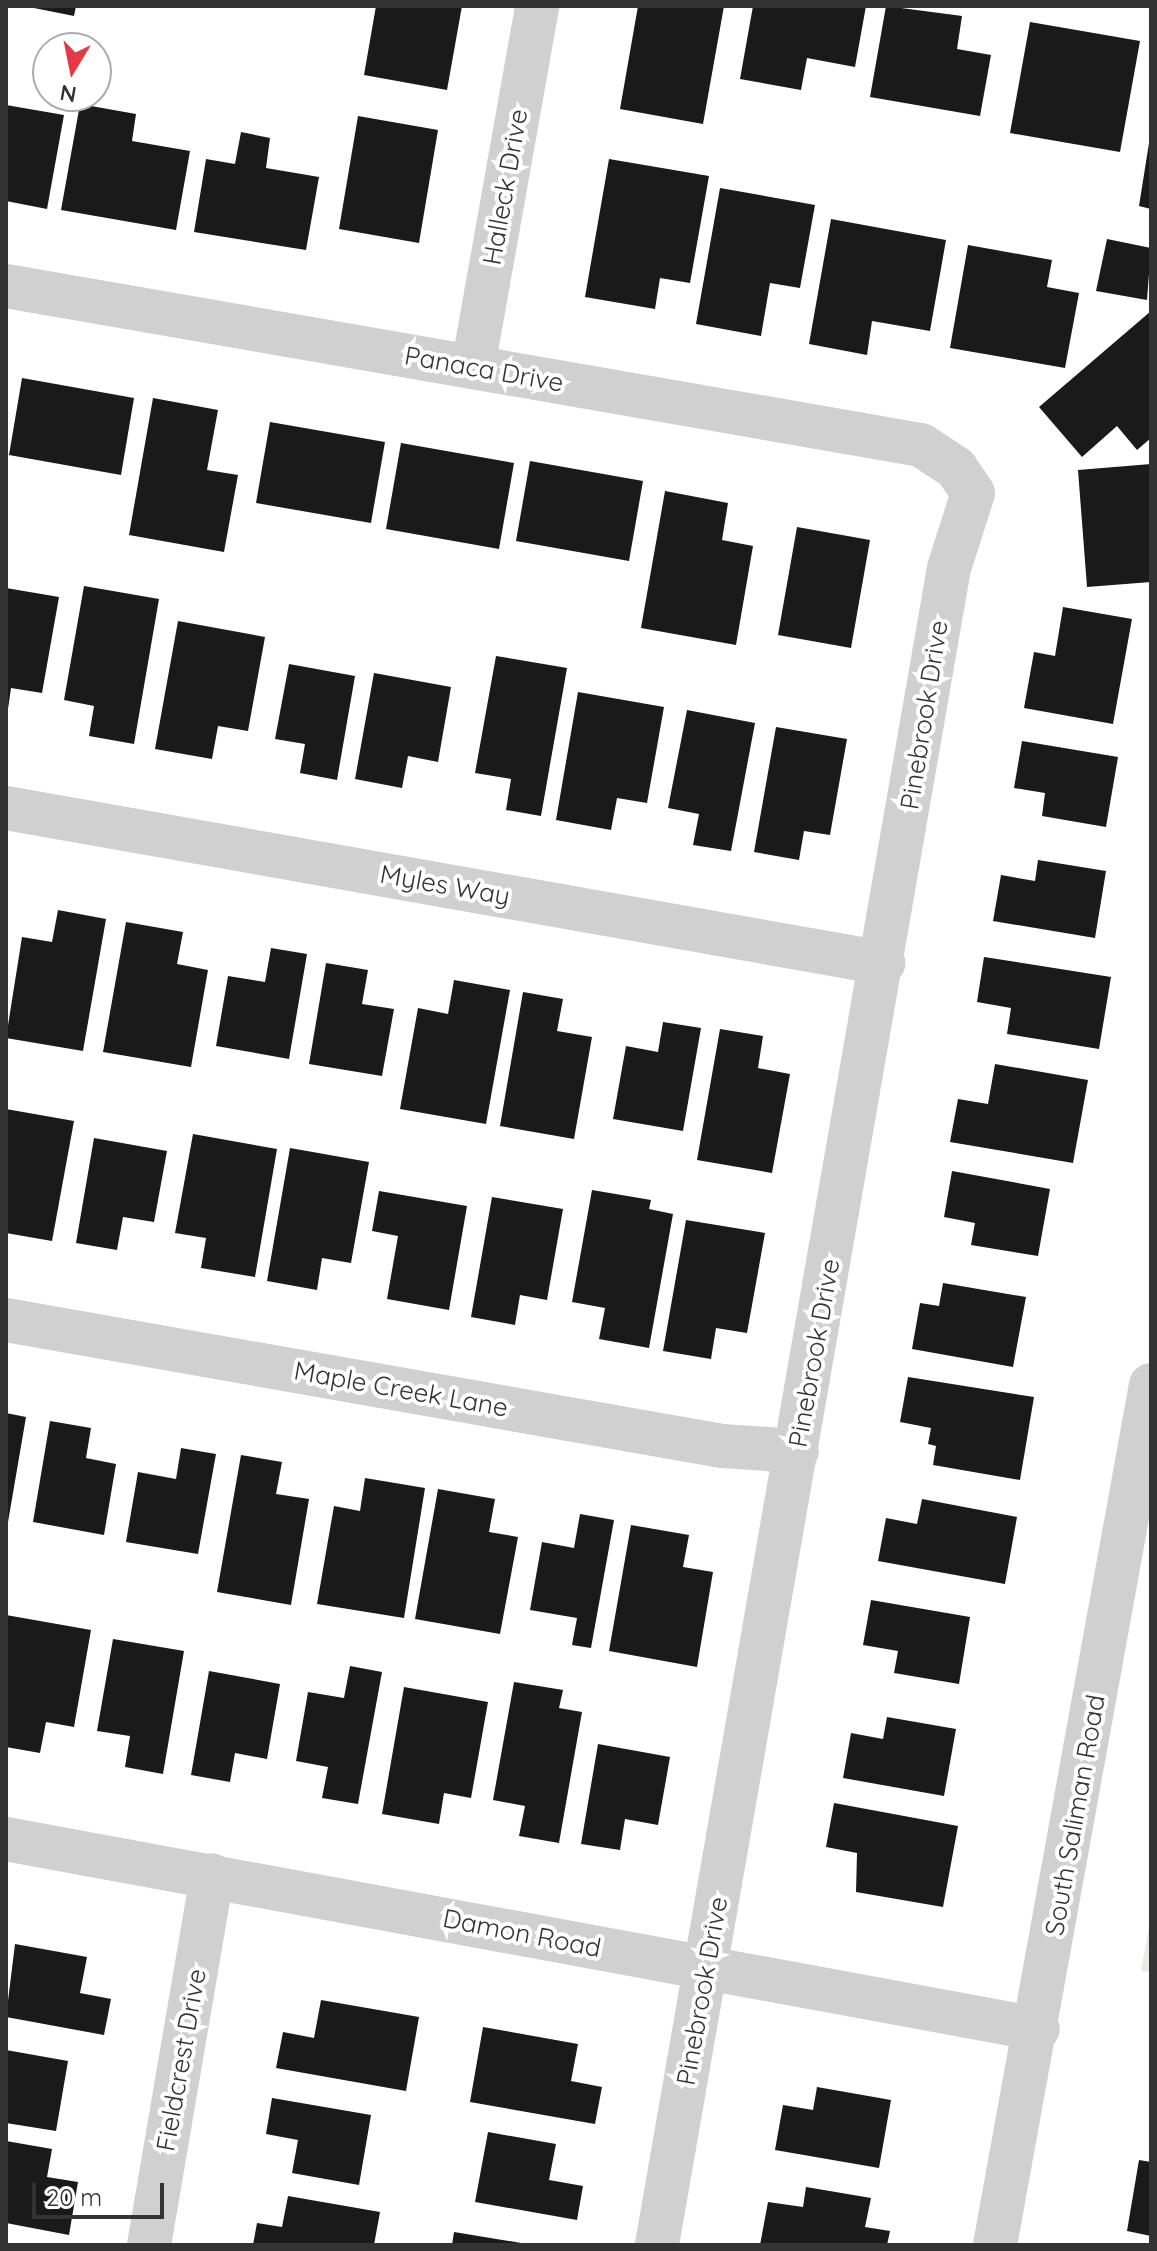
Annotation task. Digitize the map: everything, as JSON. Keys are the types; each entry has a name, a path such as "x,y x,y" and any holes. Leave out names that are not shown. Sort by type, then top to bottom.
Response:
{"street":[{"name":"Halleck Drive","path":"473,367 537,6"},
{"name":"Panaca Drive","path":"6,286 921,445 956,468"},
{"name":"Pinebrook Drive","path":"657,2245 883,963 949,568 973,493 956,468"},
{"name":"Myles Way","path":"6,808 883,963"},
{"name":"Maple Creek Lane","path":"6,1320 722,1446 797,1451"},
{"name":"South Saliman Road","path":"995,2245 1038,2029 1151,1385"},
{"name":"Damon Road","path":"6,1839 1038,2029"},
{"name":"Fieldcrest Drive","path":"149,2245 212,1875"}],"shaded area":[{"path":"1151,1915 1151,1972 1141,1971"}],"building":[{"path":"24,6 76,6 74,16"},
{"path":"376,6 462,6 447,90 364,75"},
{"path":"638,6 724,6 703,124 620,109"},
{"path":"753,6 866,6 855,67 807,58 801,90 740,79"},
{"path":"886,6 962,16 957,49 991,55 980,116 870,97"},
{"path":"1030,22 1140,41 1120,152 1010,133"},
{"path":"6,105 32,109 32,112 64,115 47,209 6,201"},
{"path":"112,110 136,114 132,141 190,151 176,230 61,210 79,112"},
{"path":"358,116 438,130 419,243 339,229"},
{"path":"241,132 270,138 266,168 319,177 306,250 194,232 206,159 235,164"},
{"path":"1151,144 1151,209 1139,206"},
{"path":"609,159 709,176 690,283 660,278 655,309 585,297"},
{"path":"720,188 815,205 800,288 770,283 761,336 696,324"},
{"path":"831,219 946,240 930,331 872,321 867,355 809,344"},
{"path":"1107,239 1151,248 1147,300 1096,291"},
{"path":"968,245 1052,260 1047,287 1079,293 1065,368 950,348"},
{"path":"1151,311 1151,438 1137,450 1117,426 1082,457 1039,407"},
{"path":"22,378 134,398 121,475 9,455"},
{"path":"153,398 218,410 207,470 238,475 224,552 129,535"},
{"path":"270,422 385,442 371,523 256,503"},
{"path":"401,443 514,463 499,549 386,529"},
{"path":"530,461 643,481 629,561 516,541"},
{"path":"1151,464 1151,582 1087,587 1078,470"},
{"path":"665,491 728,503 722,540 753,546 736,645 641,628"},
{"path":"797,527 870,540 851,648 778,635"},
{"path":"84,586 159,599 134,744 89,736 94,706 64,700"},
{"path":"6,588 59,597 42,693 11,688 8,709"},
{"path":"1063,607 1132,619 1113,724 1024,708 1034,652 1055,656"},
{"path":"178,621 265,637 248,731 218,726 212,759 155,749"},
{"path":"496,656 567,668 541,816 506,810 511,779 475,773"},
{"path":"289,664 355,676 337,780 300,773 305,744 275,739"},
{"path":"374,673 451,687 438,762 408,756 402,788 355,779"},
{"path":"578,692 664,707 647,803 617,798 611,830 556,820"},
{"path":"687,710 755,723 731,851 693,845 699,814 668,808"},
{"path":"776,727 847,739 830,835 804,831 799,860 754,852"},
{"path":"1022,741 1118,757 1106,827 1042,816 1045,793 1014,788"},
{"path":"1038,860 1106,871 1095,938 993,921 1001,875 1035,881"},
{"path":"58,910 106,919 83,1051 6,1038 22,937 52,942"},
{"path":"126,922 183,932 177,964 208,970 191,1067 103,1052"},
{"path":"271,948 307,954 289,1059 216,1046 228,976 265,982"},
{"path":"984,957 1111,977 1099,1049 1007,1034 1011,1008 977,1002"},
{"path":"326,963 368,970 362,1004 394,1009 382,1076 309,1064"},
{"path":"454,980 510,990 486,1124 400,1109 418,1008 448,1014"},
{"path":"523,992 563,999 557,1031 592,1037 574,1139 500,1126"},
{"path":"663,1022 701,1028 683,1131 613,1119 626,1046 658,1052"},
{"path":"720,1029 763,1036 758,1068 790,1074 772,1173 697,1160"},
{"path":"995,1064 1088,1080 1073,1163 950,1142 958,1099 988,1104"},
{"path":"6,1109 74,1121 52,1241 6,1233"},
{"path":"193,1134 277,1149 255,1277 201,1268 206,1238 175,1233"},
{"path":"94,1138 167,1151 154,1222 123,1217 117,1250 76,1243"},
{"path":"290,1148 369,1162 351,1263 322,1258 317,1290 267,1281"},
{"path":"952,1171 1050,1189 1038,1256 971,1245 975,1223 944,1217"},
{"path":"592,1190 651,1200 649,1209 673,1214 649,1348 599,1339 605,1308 572,1302"},
{"path":"379,1191 467,1206 449,1310 387,1299 398,1236 372,1231"},
{"path":"492,1197 563,1209 547,1300 520,1295 515,1325 471,1317"},
{"path":"686,1220 765,1233 747,1333 716,1328 711,1359 663,1351"},
{"path":"943,1283 1026,1297 1013,1367 912,1349 920,1303 939,1306"},
{"path":"908,1377 1034,1397 1020,1480 933,1465 936,1446 928,1444 931,1428 900,1422"},
{"path":"6,1413 26,1417 8,1522 6,1522"},
{"path":"50,1421 91,1428 86,1458 116,1464 104,1535 33,1522"},
{"path":"181,1448 216,1454 198,1554 126,1542 138,1472 176,1479"},
{"path":"241,1455 282,1462 276,1494 309,1499 291,1605 217,1592"},
{"path":"365,1478 425,1488 404,1618 317,1604 334,1506 360,1511"},
{"path":"438,1489 495,1499 489,1532 518,1537 500,1634 415,1619"},
{"path":"922,1499 1017,1517 1005,1584 878,1561 886,1518 917,1524"},
{"path":"580,1514 614,1520 591,1648 572,1645 577,1618 530,1610 542,1542 574,1548"},
{"path":"631,1525 689,1535 683,1567 713,1572 697,1667 609,1651"},
{"path":"871,1600 970,1617 959,1684 894,1673 898,1651 863,1645"},
{"path":"6,1615 91,1630 74,1727 46,1722 40,1753 6,1747"},
{"path":"113,1639 184,1651 163,1774 125,1767 130,1736 97,1731"},
{"path":"350,1666 382,1672 358,1804 322,1798 328,1767 296,1761 308,1692 344,1698"},
{"path":"209,1671 280,1684 267,1759 235,1753 230,1782 191,1775"},
{"path":"514,1682 563,1690 559,1708 582,1712 559,1843 519,1836 525,1806 493,1800"},
{"path":"404,1687 488,1702 471,1798 444,1793 439,1824 382,1814"},
{"path":"887,1717 956,1729 944,1796 843,1778 851,1733 883,1739"},
{"path":"598,1744 670,1757 658,1825 625,1819 620,1850 581,1844"},
{"path":"834,1803 958,1826 943,1907 856,1892 857,1853 826,1847"},
{"path":"15,1944 87,1957 80,1993 111,1999 104,2035 6,2017"},
{"path":"321,2000 419,2017 406,2091 276,2068 283,2032 314,2038"},
{"path":"483,2027 578,2044 571,2081 602,2087 595,2124 470,2102"},
{"path":"6,2050 68,2061 56,2131 6,2123"},
{"path":"817,2087 891,2100 879,2168 775,2150 783,2105 813,2110"},
{"path":"272,2098 371,2115 359,2185 292,2173 298,2140 266,2134"},
{"path":"488,2132 556,2144 549,2180 583,2186 577,2220 475,2202"},
{"path":"6,2141 52,2149 47,2177 78,2182 69,2235 6,2223"},
{"path":"1139,2160 1151,2162 1151,2236 1127,2231"},
{"path":"806,2187 871,2198 865,2227 890,2231 887,2245 760,2245 768,2202 803,2207"},
{"path":"288,2196 380,2212 374,2245 253,2245 257,2223 282,2227"},
{"path":"454,2232 521,2243 521,2245 452,2245"}]}
